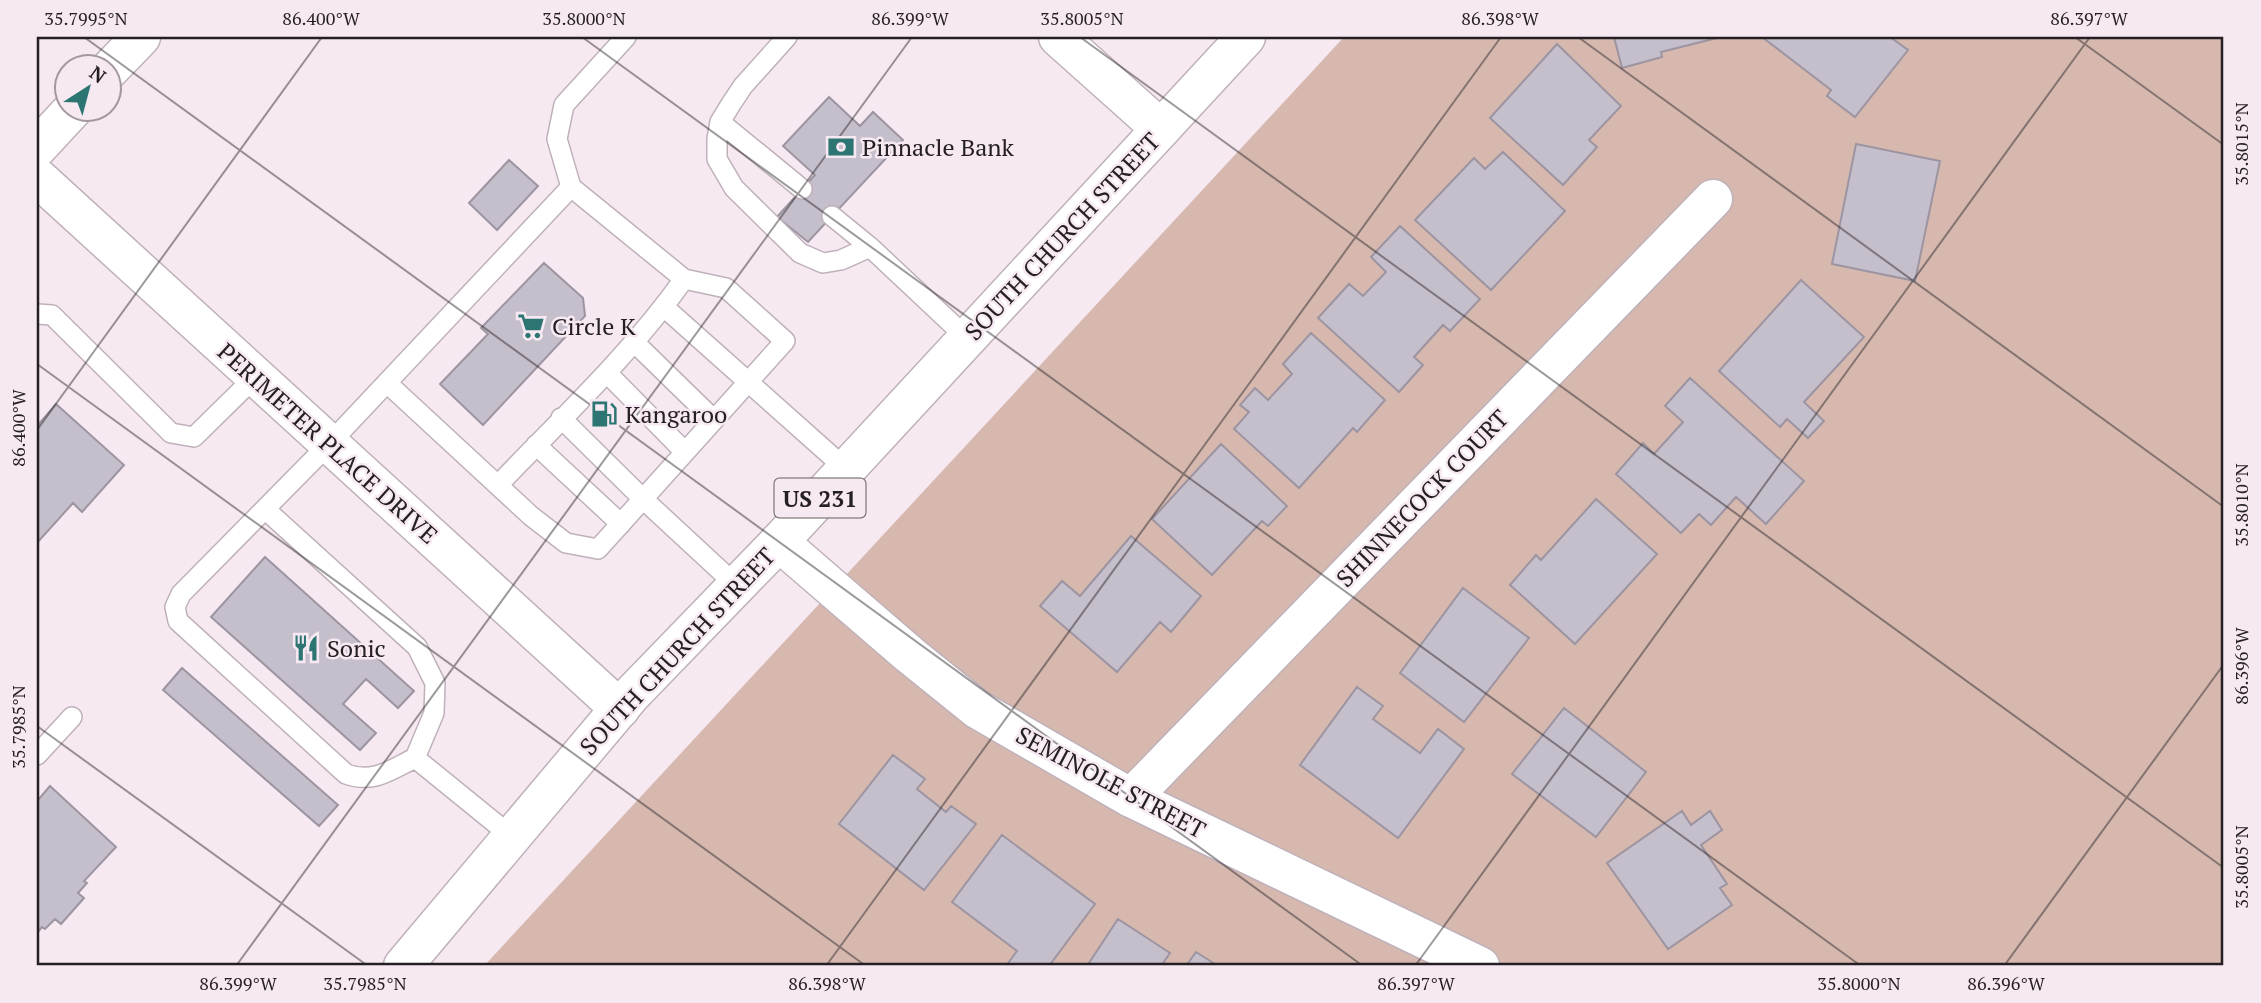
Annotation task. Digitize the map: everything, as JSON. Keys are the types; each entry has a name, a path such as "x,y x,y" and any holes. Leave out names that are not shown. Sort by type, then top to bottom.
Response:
{"main road":[{"path":"122,57 141,37"},
{"path":"1058,37 1161,129"},
{"name":"SOUTH CHURCH STREET","path":"403,966 510,836 620,709 779,542 1245,37"},
{"path":"37,148 61,122"},
{"name":"PERIMETER PLACE DRIVE","path":"37,177 620,709"},
{"name":"SHINNECOCK COURT","path":"1131,798 1713,199"},
{"name":"SEMINOLE STREET","path":"779,542 977,709 1131,798 1479,966"}],"lane":[{"path":"387,383 531,516 566,542 598,549 785,341 726,288 684,279 571,187 558,139 565,105 626,37"},
{"path":"787,37 743,86 720,122 717,159 734,188 800,253 824,263 841,260 870,247"},
{"path":"720,122 802,190"},
{"path":"266,510 417,648 435,683 435,713 415,758 377,777 361,779 346,774 178,621 175,607 181,594 266,510 571,187"},
{"path":"832,216 870,247 967,338"},
{"path":"498,485 607,373 664,307 684,279"},
{"path":"664,307 846,469"},
{"path":"37,314 52,315 171,433 194,437 255,377"},
{"path":"634,342 714,419"},
{"path":"607,373 685,452"},
{"path":"561,418 737,586"},
{"path":"536,445 621,524"},
{"path":"37,755 72,717"},
{"path":"415,758 510,836"}],"shaded area":[{"path":"1344,37 2224,37 2224,966 484,966"}],"building":[{"path":"1614,37 1721,37 1661,52 1662,57 1622,68"},
{"path":"1762,37 1890,37 1908,50 1855,117 1827,96 1831,90"},
{"path":"1557,44 1621,106 1589,140 1597,147 1563,185 1490,118"},
{"path":"829,97 860,126 873,112 903,140 808,242 777,217 815,175 783,146"},
{"path":"1856,144 1940,161 1915,281 1832,264"},
{"path":"1503,152 1565,211 1491,290 1415,220 1474,158 1485,169"},
{"path":"509,160 538,186 497,230 469,203"},
{"path":"1400,226 1480,299 1450,331 1443,325 1414,357 1423,365 1399,392 1318,318 1349,284 1363,296 1386,272 1371,257"},
{"path":"544,263 583,298 585,316 483,425 440,384 488,334 481,328"},
{"path":"1801,280 1864,337 1804,402 1824,421 1808,438 1787,419 1780,427 1719,371"},
{"path":"1311,333 1385,400 1357,432 1353,428 1299,488 1234,429 1249,412 1240,405 1255,388 1268,400 1292,374 1283,364"},
{"path":"1690,378 1804,481 1766,524 1736,497 1711,525 1699,514 1681,533 1616,474 1643,443 1654,454 1683,422 1665,406"},
{"path":"56,404 124,465 82,512 73,503 37,543 37,426"},
{"path":"1221,444 1287,506 1268,526 1262,521 1212,575 1152,519"},
{"path":"1596,499 1657,554 1575,644 1510,585 1536,555 1541,560"},
{"path":"1131,536 1201,596 1171,632 1160,622 1117,672 1040,606 1062,581 1080,596"},
{"name":"Sonic","path":"265,557 414,691 398,708 366,679 343,704 376,733 360,750 211,617"},
{"path":"1463,588 1529,638 1464,722 1400,673"},
{"path":"182,668 338,805 319,826 163,690"},
{"path":"1357,687 1383,706 1373,719 1420,753 1438,729 1464,749 1398,838 1300,765"},
{"path":"1564,708 1646,772 1596,837 1512,774"},
{"path":"893,755 925,779 917,789 946,812 951,806 976,824 924,890 839,824"},
{"path":"50,786 116,847 84,881 87,883 78,893 84,898 61,924 55,919 37,933 37,801"},
{"path":"1682,811 1691,825 1710,811 1722,830 1701,845 1727,884 1720,888 1732,905 1668,949 1607,863"},
{"path":"1002,835 1095,904 1049,966 1006,966 1017,951 952,902"},
{"path":"1118,919 1170,953 1161,966 1087,966"},
{"path":"1196,952 1218,966 1186,966"}],"place":[{"name":"Pinnacle Bank","path":"841,147"},
{"name":"Circle K","path":"531,326"},
{"name":"Kangaroo","path":"604,414"},
{"name":"Sonic","path":"306,648"}]}
